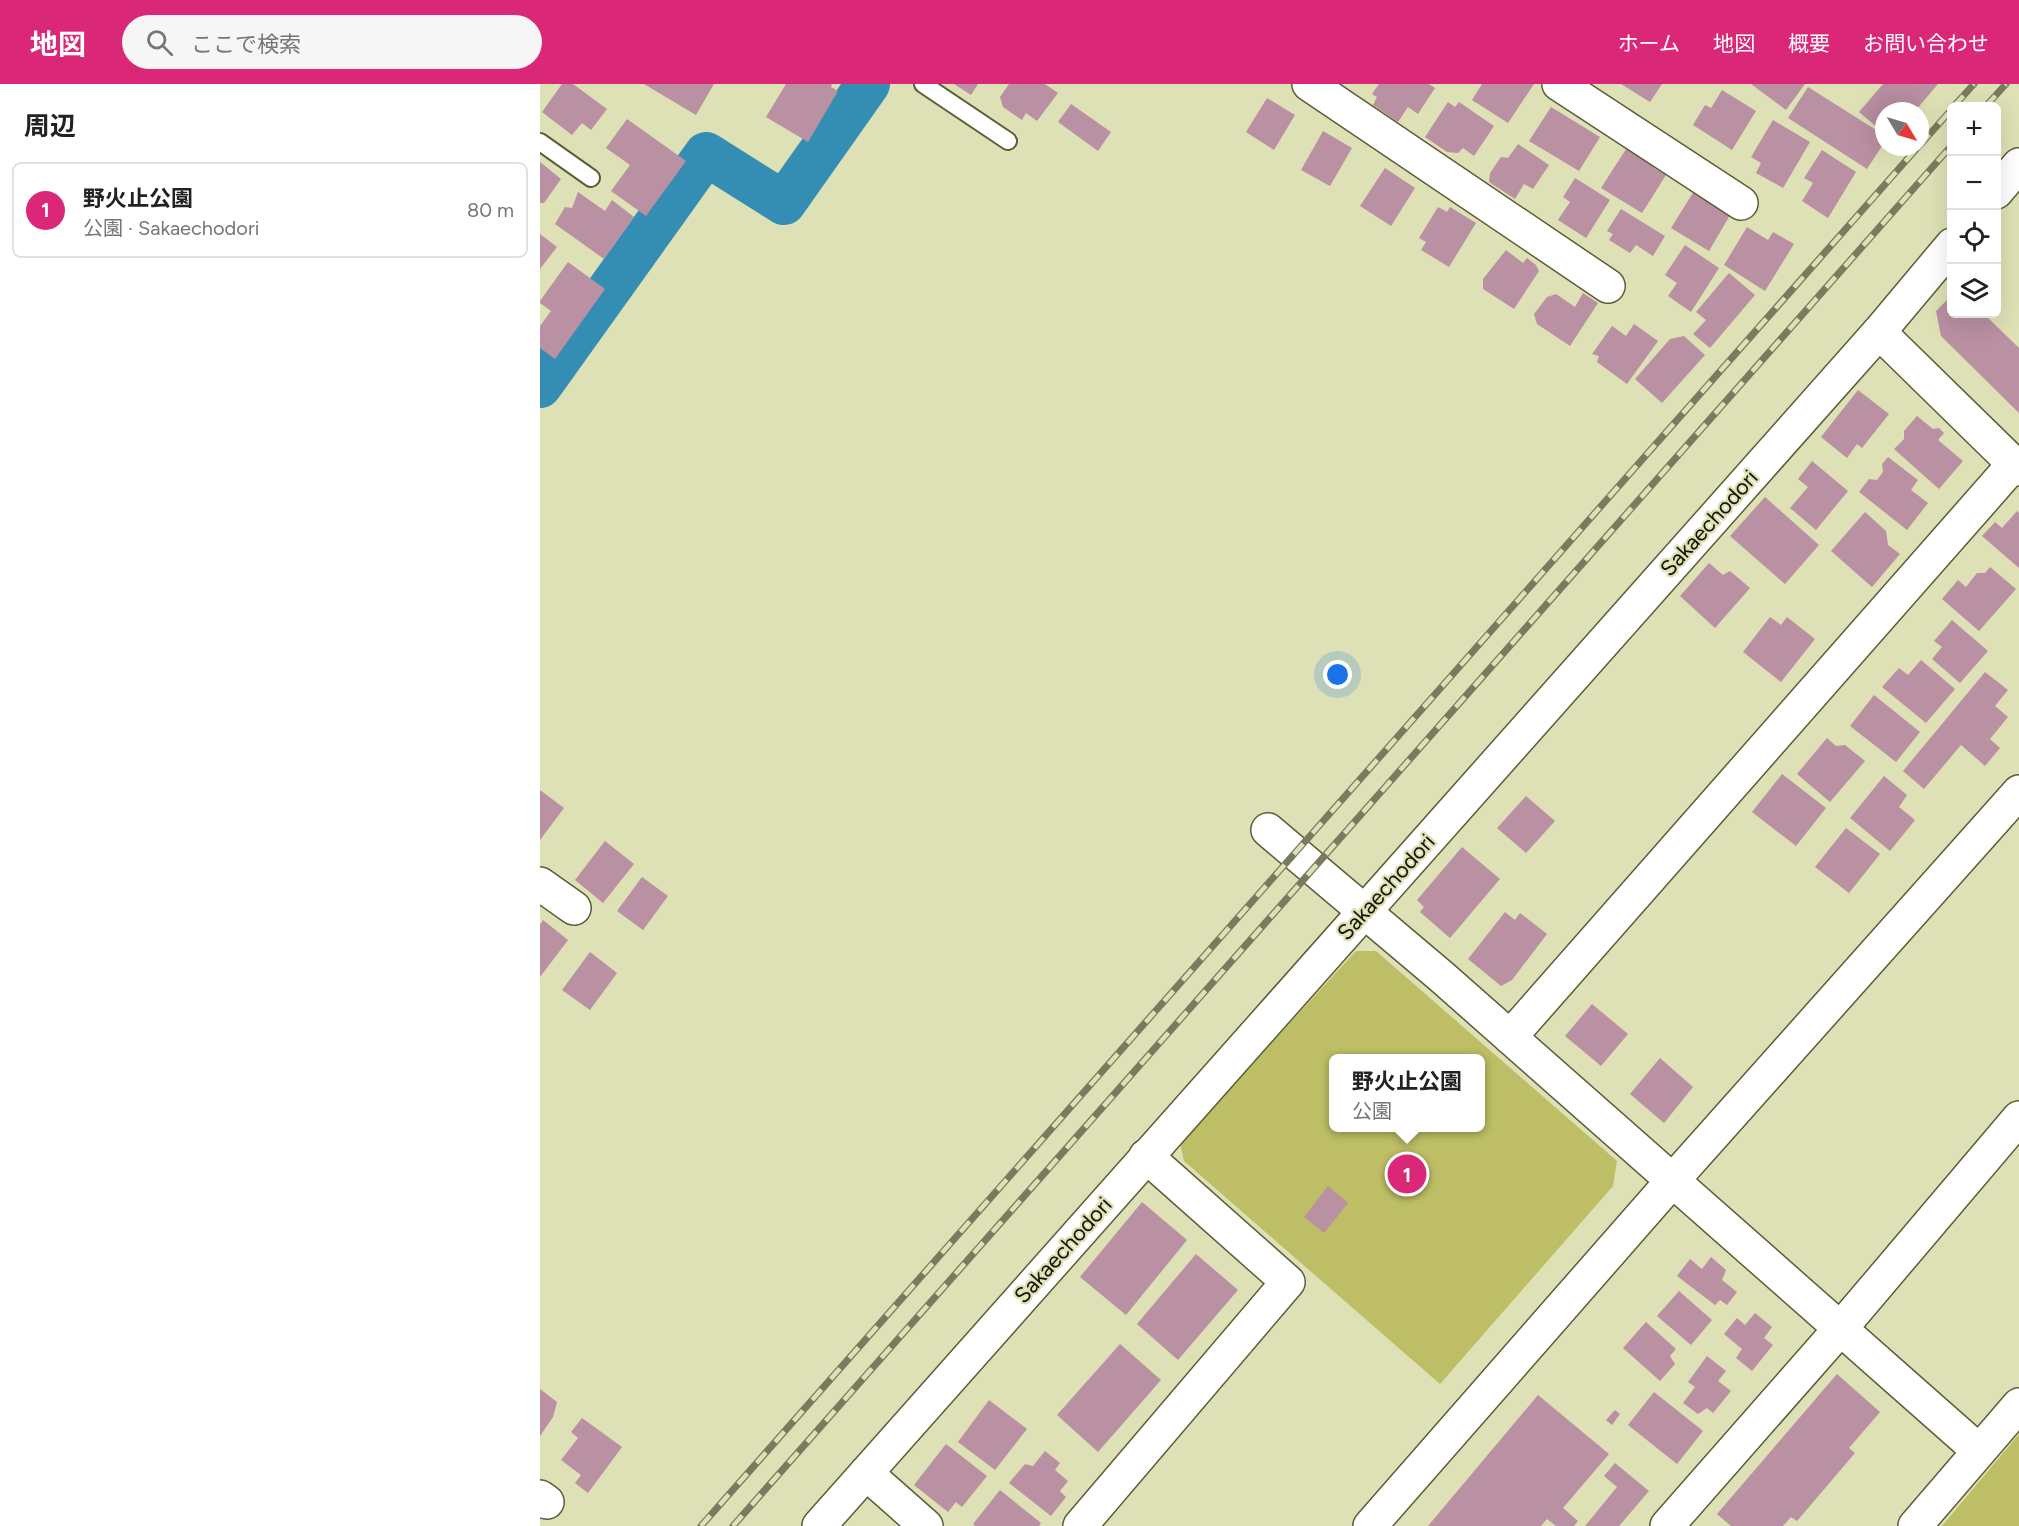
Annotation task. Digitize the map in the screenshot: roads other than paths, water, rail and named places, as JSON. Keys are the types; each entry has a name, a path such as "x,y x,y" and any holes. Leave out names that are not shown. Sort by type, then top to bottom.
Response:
{"street":[{"path":"1309,84 1608,286"},
{"path":"1559,84 1741,203"},
{"path":"2001,186 2019,165"},
{"name":"Sakaechodori","path":"819,1526 1879,332 1947,251"},
{"path":"1510,1037 2017,467 1879,332"},
{"path":"1370,1526 1673,1180 2019,792"},
{"path":"1268,830 1510,1037 1979,1451"},
{"path":"540,884 574,908"},
{"path":"1666,1526 1840,1329 2019,1118"},
{"path":"1080,1526 1287,1282 1146,1156"},
{"path":"1915,1526 2019,1405"},
{"path":"866,1473 926,1526"}],"lane":[{"path":"923,84 1008,141"},
{"path":"540,142 591,178"}],"waterway":[{"path":"540,386 706,154 784,203 868,84"}],"railway":[{"path":"1958,102 1974,84"},
{"path":"1990,102 2006,84"},
{"path":"1929,135 1947,115"},
{"path":"733,1526 1947,151"},
{"path":"701,1526 1910,156"}],"place":[{"name":"野火止公園","path":"1407,1174"}]}
